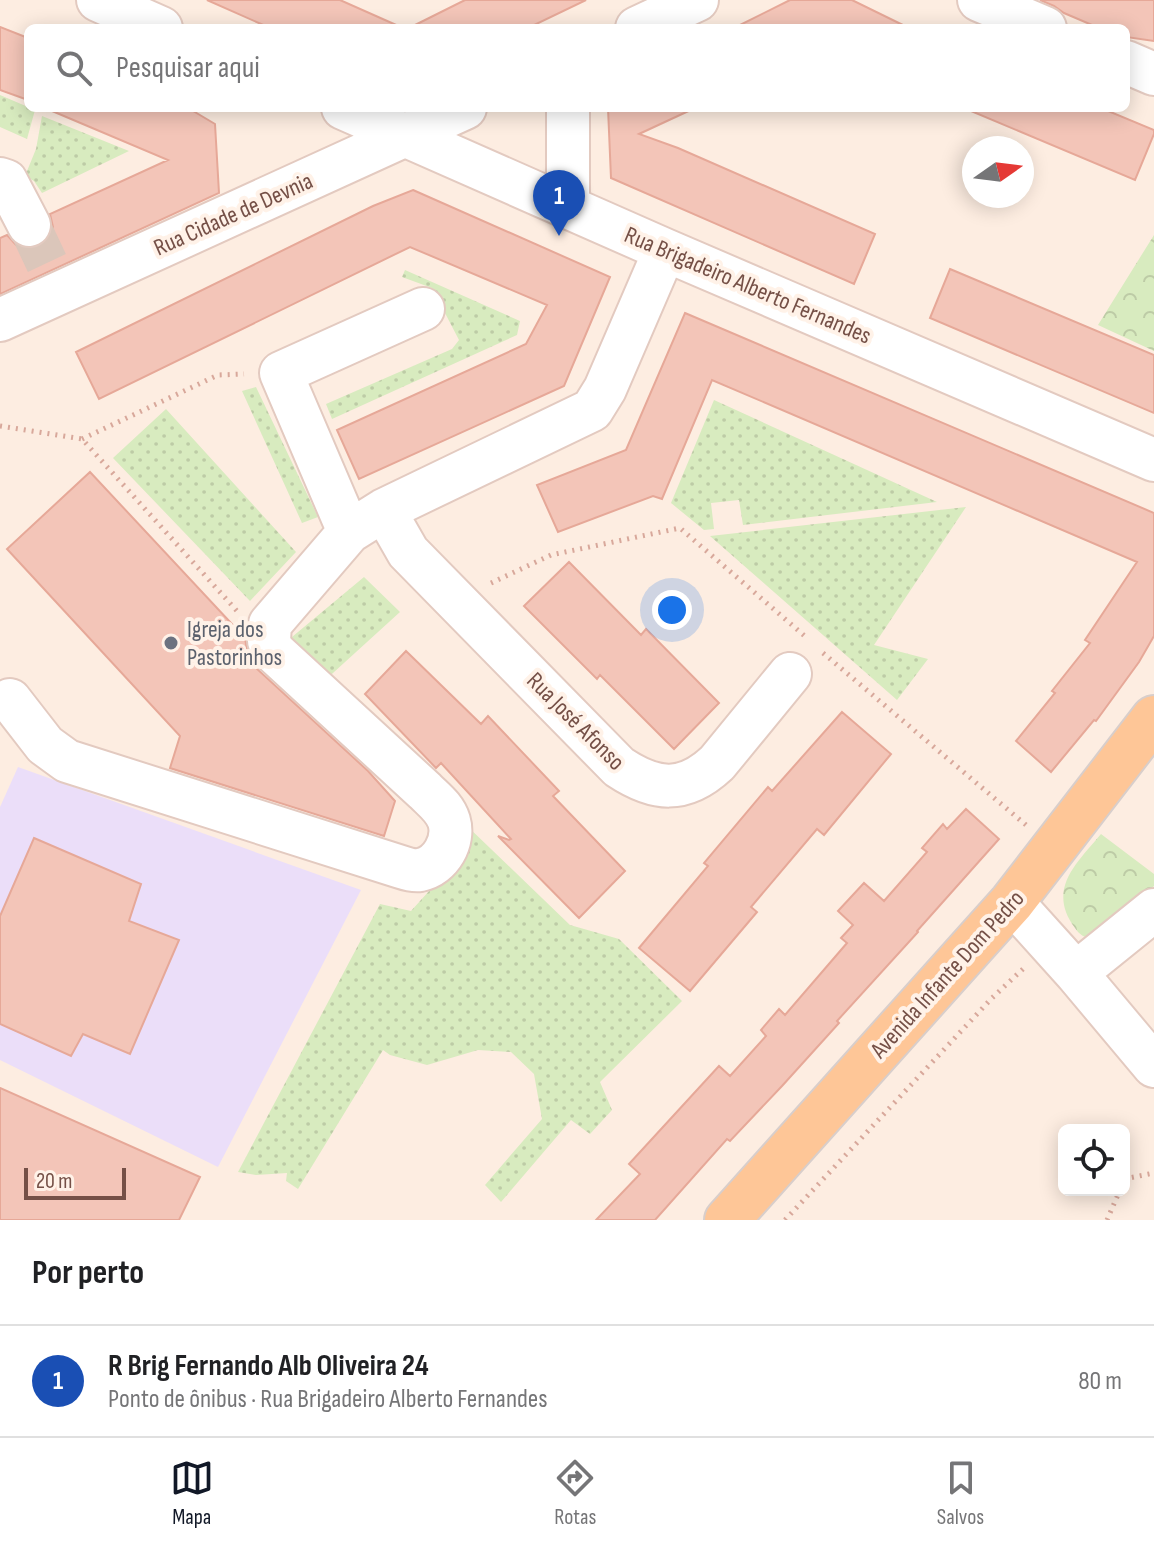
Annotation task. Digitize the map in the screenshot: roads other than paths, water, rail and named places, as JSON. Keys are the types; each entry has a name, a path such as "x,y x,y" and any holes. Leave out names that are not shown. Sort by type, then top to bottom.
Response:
{"main road":[{"name":"Avenida Infante Dom Pedro","path":"727,1220 1012,902 1154,718"}],"street":[{"path":"98,0 152,24"},
{"path":"646,24 697,0"},
{"path":"995,3 1037,24"},
{"path":"1130,64 1154,74"},
{"name":"Rua Brigadeiro Alberto Fernandes","path":"352,112 1154,460"},
{"name":"Rua Cidade de Devnia","path":"0,320 57,284 457,112"},
{"path":"568,112 568,207"},
{"path":"0,179 6,181 29,225"},
{"path":"293,859 393,890 408,887 445,853 451,837 450,825 445,812 414,780 273,651 269,641 270,624 349,532 384,510 592,410 605,389 665,250"},
{"path":"349,532 281,373 423,309"},
{"name":"Rua José Afonso","path":"384,510 408,552 619,767 653,785 673,786 704,776 790,674"},
{"path":"3,703 45,745 67,761 401,867 417,871 430,867"},
{"path":"1012,902 1154,1066"},
{"path":"1076,973 1154,910"}],"tunnel":[{"path":"29,225 53,276"}],"place":[{"name":"R Brig Fernando Alb Oliveira 24","path":"559,236"},
{"name":"Igreja dos Pastorinhos","path":"171,643"}]}
